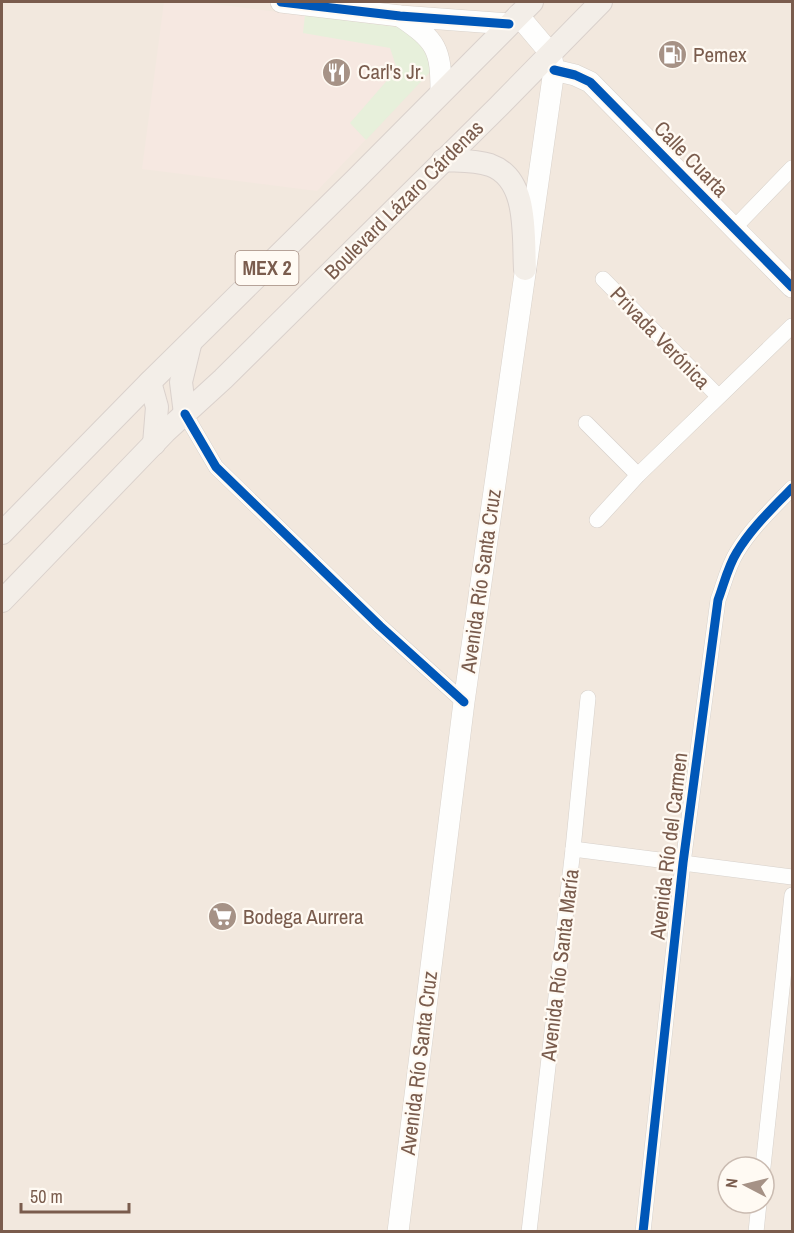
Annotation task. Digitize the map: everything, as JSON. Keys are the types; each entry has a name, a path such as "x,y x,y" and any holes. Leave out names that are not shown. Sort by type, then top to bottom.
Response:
{"main road":[{"path":"281,2 400,16 519,13 553,62"},
{"name":"Boulevard Lázaro Cárdenas","path":"2,601 154,444 443,160 553,62 601,2"},
{"name":"MEX 2","path":"2,533 519,13"},
{"path":"400,16 425,34 436,47 440,64 441,92"},
{"name":"Calle Cuarta","path":"553,62 590,82 792,287"},
{"name":"Avenida Río Santa Cruz","path":"398,1232 464,702 553,62"},
{"path":"443,160 487,164 507,175 514,184 520,207 525,269"},
{"path":"185,414 181,382 190,343"},
{"path":"150,382 157,407 154,444"}],"street":[{"path":"734,228 792,168"},
{"name":"Privada Verónica","path":"603,279 718,396"},
{"path":"597,520 638,475 792,326"},
{"path":"185,414 216,467 380,626 464,702"},
{"path":"586,423 638,475"},
{"name":"Avenida Río del Carmen","path":"643,1232 683,863 718,600 736,552 764,517 792,488"},
{"name":"Avenida Río Santa María","path":"529,1232 588,698"},
{"path":"573,849 792,876"},
{"path":"764,1155 792,895"},
{"path":"756,1232 758,1215"}],"shaded area":[{"path":"2,2 792,2 792,1231 2,1232"},
{"path":"164,2 199,2 405,28 431,71 317,191 142,169"}],"green space":[{"path":"305,15 405,28 430,50 431,71 366,140 350,123 397,69 390,48 303,33"}],"cycle path":[{"path":"281,2 400,16 509,24"},
{"path":"554,70 575,75 590,82 792,287"},
{"path":"185,414 216,467 380,626 464,702"},
{"path":"643,1232 683,863 718,600 737,552 749,534 792,488"}],"place":[{"name":"Pemex","path":"672,55"},
{"name":"Carl's Jr.","path":"337,72"},
{"name":"Bodega Aurrera","path":"222,917"}]}
